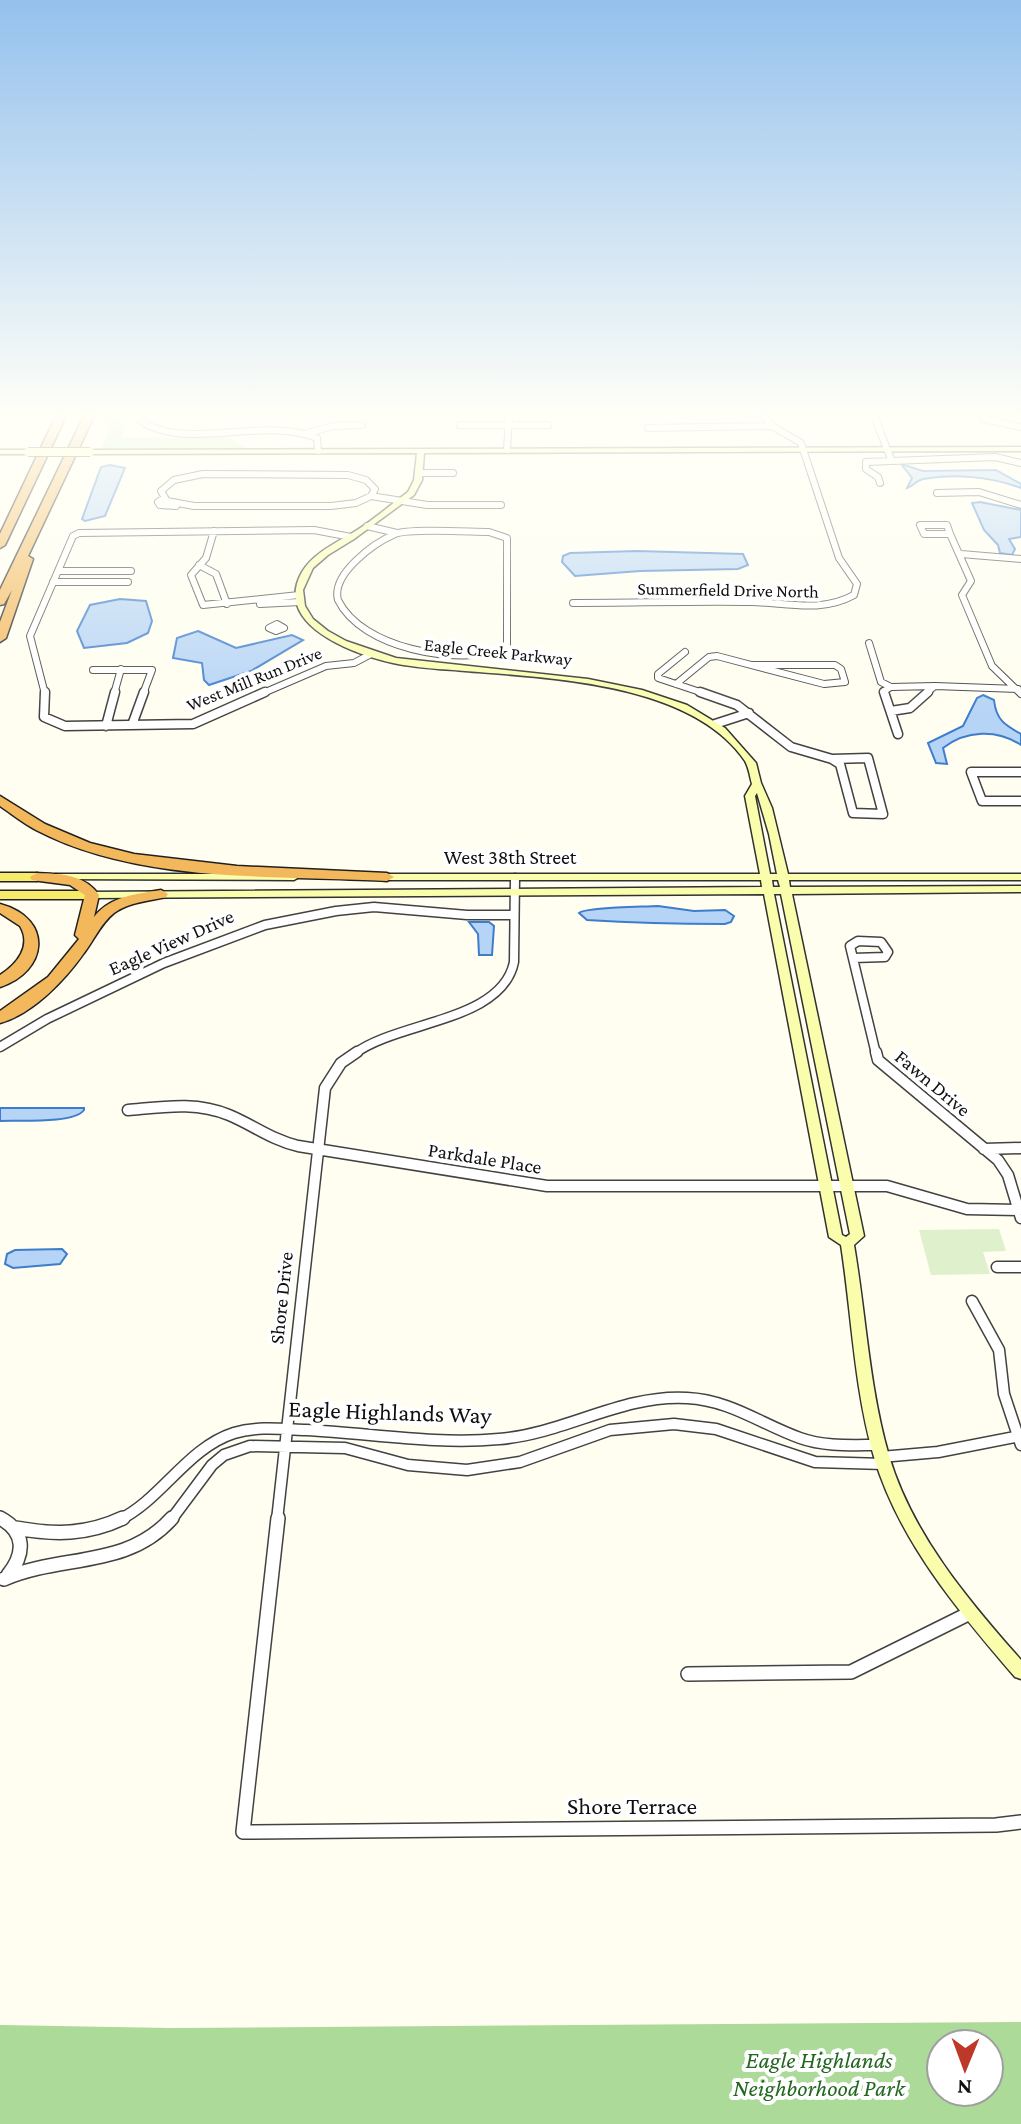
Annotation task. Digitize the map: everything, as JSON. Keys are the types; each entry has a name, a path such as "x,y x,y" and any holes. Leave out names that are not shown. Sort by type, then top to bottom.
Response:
{"highway":[{"path":"0,545 14,515"},
{"path":"0,602 43,515"},
{"path":"0,638 25,573 31,542"},
{"path":"0,800 51,832 85,846 133,859 201,868 387,877"},
{"path":"37,877 80,883 92,895 81,944"},
{"path":"0,1018 45,989 69,963 97,918 110,907 131,899 161,894"},
{"path":"0,908 22,919 33,940 32,950 24,964 0,982"}],"main road":[{"path":"300,599 300,584 309,568 382,515"},
{"name":"Eagle Creek Parkway","path":"300,599 309,618 320,630 371,654 446,667 622,688 672,702 715,724 732,738 749,759 756,785 764,795 857,1236 847,1243"},
{"name":"Eagle Creek Parkway","path":"756,785 750,796 836,1237 847,1243"},
{"name":"West 38th Street","path":"0,877 515,878 1021,889"},
{"name":"West 38th Street","path":"784,884 1021,877"},
{"name":"West 38th Street","path":"0,895 514,893 767,884"},
{"name":"Eagle Creek Parkway","path":"847,1243 881,1455 915,1530 970,1613 1021,1672"}],"street":[{"name":"Summerfield Drive North","path":"573,603 749,602 815,607 838,604 851,597 857,586 840,561 824,515"},
{"path":"367,526 397,533 489,532 502,534 509,540 506,648 486,655 408,646 372,636 341,608 336,593 339,580 350,565 397,533"},
{"path":"58,571 132,568 126,586 53,582 58,571 77,533 314,530 350,537"},
{"path":"214,531 207,557 191,575 203,605 300,599"},
{"path":"950,534 971,581 962,592 966,607 992,666 1020,691"},
{"path":"961,554 1021,555"},
{"path":"199,565 216,574 227,604"},
{"name":"West Mill Run Drive","path":"53,582 30,637 45,688 44,716 51,722 106,726 193,724 326,666 354,663 371,654"},
{"path":"262,602 275,625"},
{"path":"869,643 881,682 891,687 1020,691"},
{"path":"685,652 658,675 660,679 733,703 791,747 832,759 840,764 853,813 883,814 868,758 832,759"},
{"path":"446,667 454,653"},
{"path":"676,684 710,657 719,656 804,679 831,685 845,682 841,669 835,665 753,665"},
{"path":"106,726 121,669"},
{"path":"93,670 152,670 132,725"},
{"path":"891,711 910,708 935,686"},
{"path":"891,687 884,691 898,734"},
{"path":"715,724 749,713"},
{"path":"1021,772 971,772 982,801 1021,801"},
{"name":"Shore Drive","path":"243,1832 325,1088 346,1059 382,1037 472,1007 502,987 513,964 515,878"},
{"name":"Eagle View Drive","path":"0,1047 22,1032 150,968 254,926 372,907 416,907 456,915 513,915"},
{"name":"Fawn Drive","path":"853,958 878,1060 1006,1171 1020,1214"},
{"name":"Parkdale Place","path":"128,1110 179,1105 208,1108 230,1115 277,1141 547,1186 903,1188 973,1210 1020,1214"},
{"path":"984,1149 1021,1148"},
{"path":"997,1267 1021,1267"},
{"path":"881,1455 938,1452 1020,1439 1004,1394 999,1350 972,1301"},
{"name":"Eagle Highlands Way","path":"0,1518 16,1528 69,1535 111,1526 149,1503 196,1455 216,1440 245,1430 355,1431 432,1441 483,1442 559,1428 635,1401 685,1397 737,1408 810,1441 881,1455"},
{"name":"Eagle Highlands Way","path":"2,1580 46,1563 95,1562 138,1547 168,1524 205,1472 220,1457 250,1446 347,1448 401,1463 467,1470 533,1459 613,1430 681,1424 732,1433 811,1461 832,1465 881,1455"},
{"name":"Eagle Highlands Way","path":"2,1580 13,1570 22,1553 22,1539 16,1528"},
{"path":"688,1674 851,1672 970,1613"},
{"name":"Shore Terrace","path":"243,1832 996,1825 1021,1822"}],"green space":[{"path":"999,1229 1006,1251 983,1252 990,1274 931,1275 919,1230"},
{"name":"Eagle Highlands Neighborhood Park","path":"1021,2022 1021,2124 0,2124 0,2025 169,2028"}],"water":[{"path":"83,515 105,515 85,521"},
{"path":"977,515 1021,515 1021,537 1009,539 1015,549 1012,555 1000,553 998,545 984,530"},
{"path":"570,553 743,554 748,565 738,569 575,576 562,562 563,556"},
{"path":"120,599 146,601 152,621 148,633 127,643 84,648 77,631 90,605"},
{"path":"198,631 236,648 292,635 303,640 251,671 209,685 204,680 202,663 173,658 177,638"},
{"path":"983,695 994,700 1002,721 1021,734 1021,745 992,734 971,735 943,748 947,764 936,763 928,743 963,726 977,698"},
{"path":"658,906 694,911 725,910 734,916 731,922 725,924 674,924 587,920 579,913 603,908"},
{"path":"469,922 489,922 494,926 492,955 479,955 478,934"},
{"path":"0,1108 84,1110 58,1119 0,1121"},
{"path":"62,1249 67,1254 60,1264 13,1268 5,1264 7,1254 15,1250"}]}
